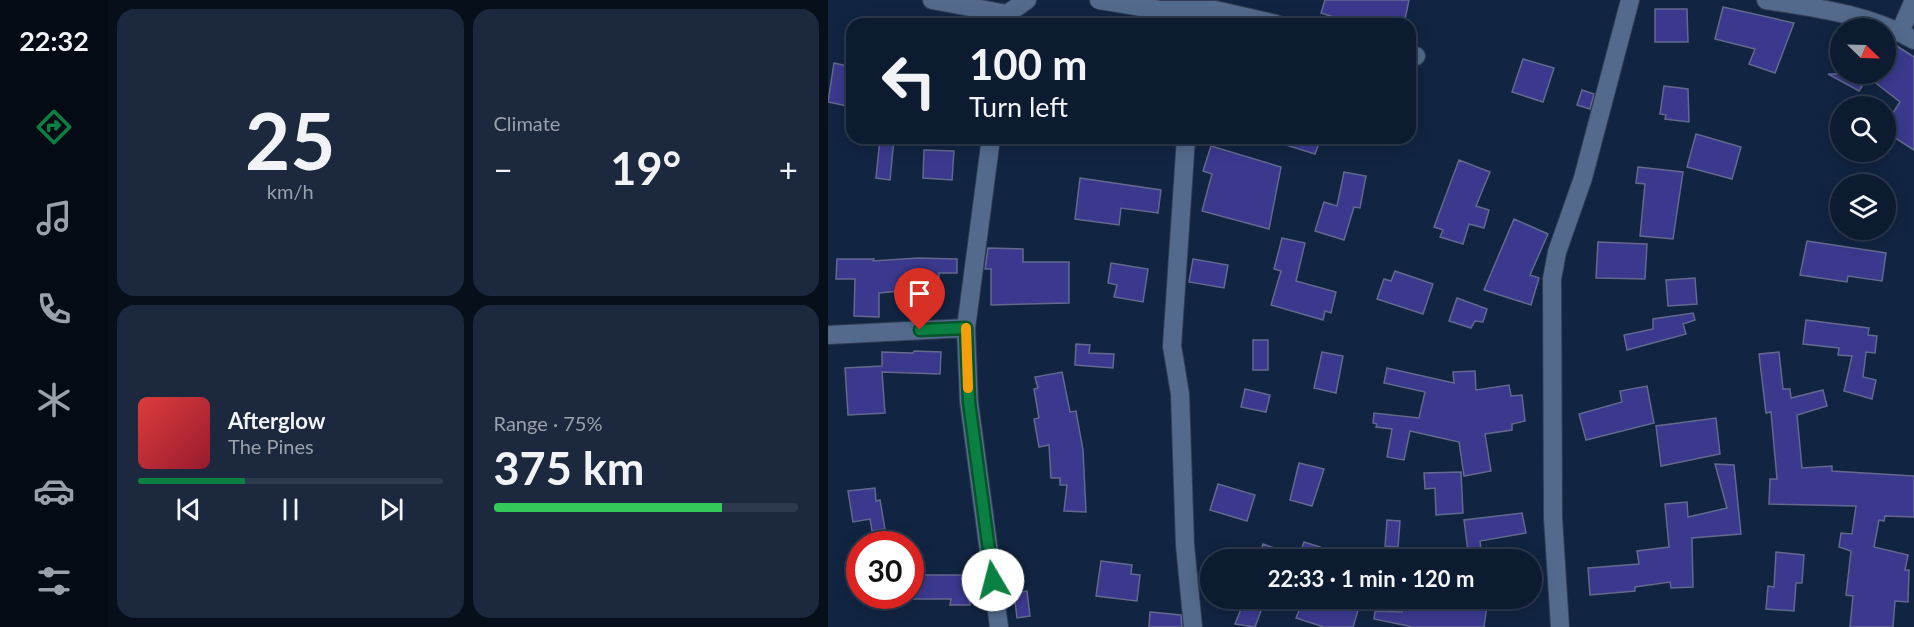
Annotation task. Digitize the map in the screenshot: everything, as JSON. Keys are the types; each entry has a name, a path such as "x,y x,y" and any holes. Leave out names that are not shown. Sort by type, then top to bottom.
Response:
{"street":[{"path":"932,0 1008,13 1027,0"},
{"path":"1099,0 1160,10 1215,11 1248,18"},
{"path":"1560,627 1552,518 1552,279 1557,252 1583,178 1630,0"},
{"path":"1766,0 1844,12 1907,36 1914,0"},
{"path":"990,144 966,328 969,402 999,627"},
{"path":"1186,144 1172,346 1180,394 1185,545 1193,627"},
{"path":"828,335 966,328"}],"building":[{"path":"1325,0 1409,0 1405,18 1337,18 1321,13"},
{"path":"1723,7 1794,23 1775,73 1749,64 1755,49 1715,39"},
{"path":"1655,9 1687,9 1688,42 1655,42"},
{"path":"1896,45 1914,57 1914,150 1896,138 1896,108 1900,102 1896,96 1892,96 1877,84 1896,84"},
{"path":"1523,59 1554,68 1543,102 1512,92"},
{"path":"834,63 846,66 846,106 828,102"},
{"path":"1846,84 1864,84 1859,91"},
{"path":"1664,86 1688,89 1689,122 1665,119 1666,115 1660,114"},
{"path":"1582,90 1594,94 1590,109 1577,105"},
{"path":"1696,134 1741,147 1732,179 1687,167"},
{"path":"879,144 894,144 890,180 876,178"},
{"path":"1283,144 1319,144 1315,154"},
{"path":"1211,146 1281,167 1269,229 1202,211 1212,174 1203,171"},
{"path":"924,150 954,151 952,180 923,178"},
{"path":"1459,160 1490,172 1476,206 1489,210 1484,228 1469,224 1463,244 1440,237 1443,230 1434,227"},
{"path":"1638,167 1683,172 1673,239 1640,236 1645,184 1636,183"},
{"path":"1344,172 1366,176 1360,208 1354,207 1344,240 1315,231 1324,202 1337,206"},
{"path":"1080,178 1161,190 1158,213 1121,208 1119,225 1075,219"},
{"path":"1514,219 1548,234 1530,275 1539,278 1531,305 1484,290"},
{"path":"1282,238 1305,243 1296,281 1336,292 1331,313 1325,311 1323,320 1271,305 1281,271 1274,269"},
{"path":"1807,241 1886,253 1882,281 1848,276 1847,282 1800,275"},
{"path":"1598,242 1647,244 1645,279 1596,278"},
{"path":"988,248 1023,249 1023,262 1069,262 1069,303 991,305 991,269 985,269"},
{"path":"918,258 957,259 957,273 939,273 939,277 910,276 911,290 879,293 879,317 854,316 855,279 836,279 837,259 874,259 873,261"},
{"path":"1193,259 1228,265 1224,288 1189,282"},
{"path":"1111,263 1148,269 1143,302 1114,297 1117,285 1108,283"},
{"path":"1395,271 1433,284 1423,314 1377,299 1384,279 1391,281"},
{"path":"1695,278 1697,304 1668,306 1666,280"},
{"path":"1457,298 1487,309 1483,322 1475,321 1471,328 1449,321"},
{"path":"1693,313 1695,320 1683,324 1686,334 1627,350 1624,335 1653,329 1653,319"},
{"path":"1806,320 1869,328 1868,335 1877,336 1875,353 1866,352 1863,377 1876,380 1872,399 1844,391 1852,356 1838,355 1839,348 1803,344"},
{"path":"1253,340 1268,340 1268,370 1253,370"},
{"path":"1076,344 1090,345 1089,353 1114,354 1113,368 1075,365"},
{"path":"914,351 941,352 940,374 882,372 885,413 848,415 845,368 882,366 882,352 913,353"},
{"path":"1322,352 1343,356 1336,393 1314,388"},
{"path":"1779,352 1783,389 1790,389 1791,398 1823,390 1827,406 1797,415 1802,468 1832,466 1832,471 1914,476 1914,517 1885,516 1884,521 1879,520 1874,547 1908,555 1905,570 1909,570 1908,602 1895,601 1893,627 1850,627 1853,596 1846,595 1851,551 1839,547 1841,533 1852,534 1856,506 1769,504 1770,479 1777,479 1771,412 1766,413 1759,354"},
{"path":"1387,368 1454,383 1453,372 1475,371 1476,390 1509,385 1511,396 1522,395 1525,421 1512,424 1512,430 1485,434 1491,471 1464,476 1459,442 1410,431 1404,460 1387,457 1392,429 1376,427 1377,424 1373,423 1374,413 1419,418 1425,392 1384,383"},
{"path":"1062,372 1070,412 1076,411 1083,450 1086,512 1064,511 1067,485 1060,485 1060,478 1051,478 1049,445 1039,447 1034,419 1039,418 1034,389 1038,388 1035,377"},
{"path":"1647,386 1654,423 1586,440 1579,414 1622,402 1620,391"},
{"path":"1245,389 1270,395 1266,412 1241,407"},
{"path":"1716,418 1720,454 1661,466 1656,426"},
{"path":"1299,463 1324,469 1312,506 1290,500"},
{"path":"1715,464 1734,465 1741,534 1692,538 1693,587 1671,588 1670,582 1635,587 1635,591 1590,595 1588,568 1639,564 1637,551 1669,547 1665,504 1687,502 1688,517 1727,508"},
{"path":"1461,472 1463,513 1436,515 1435,488 1425,489 1424,473"},
{"path":"1218,484 1255,495 1247,521 1210,510"},
{"path":"875,488 876,501 880,500 885,529 872,531 870,519 853,522 848,491"},
{"path":"1522,513 1526,533 1480,541 1481,549 1468,549 1464,520"},
{"path":"1387,520 1400,521 1398,547 1385,546"},
{"path":"1304,542 1326,549 1302,549"},
{"path":"1263,544 1277,549 1261,549"},
{"path":"1776,552 1804,555 1802,583 1796,583 1794,611 1766,609 1768,586 1774,587"},
{"path":"1101,561 1132,565 1131,574 1140,575 1137,601 1096,596"},
{"path":"924,575 970,575 970,605 950,605 951,599 924,599"},
{"path":"1027,591 1030,616 1017,618 1014,593"},
{"path":"1241,609 1261,611 1255,627 1235,624"},
{"path":"1300,609 1358,609 1353,627 1324,627 1296,618"},
{"path":"1403,609 1486,609 1484,627 1413,627 1374,619 1375,611 1402,612"},
{"path":"1150,612 1181,615 1182,627 1149,627"}],"slow traffic":[{"path":"966,328 968,388"}],"route":[{"path":"920,330 966,328 969,402 993,580"}]}
